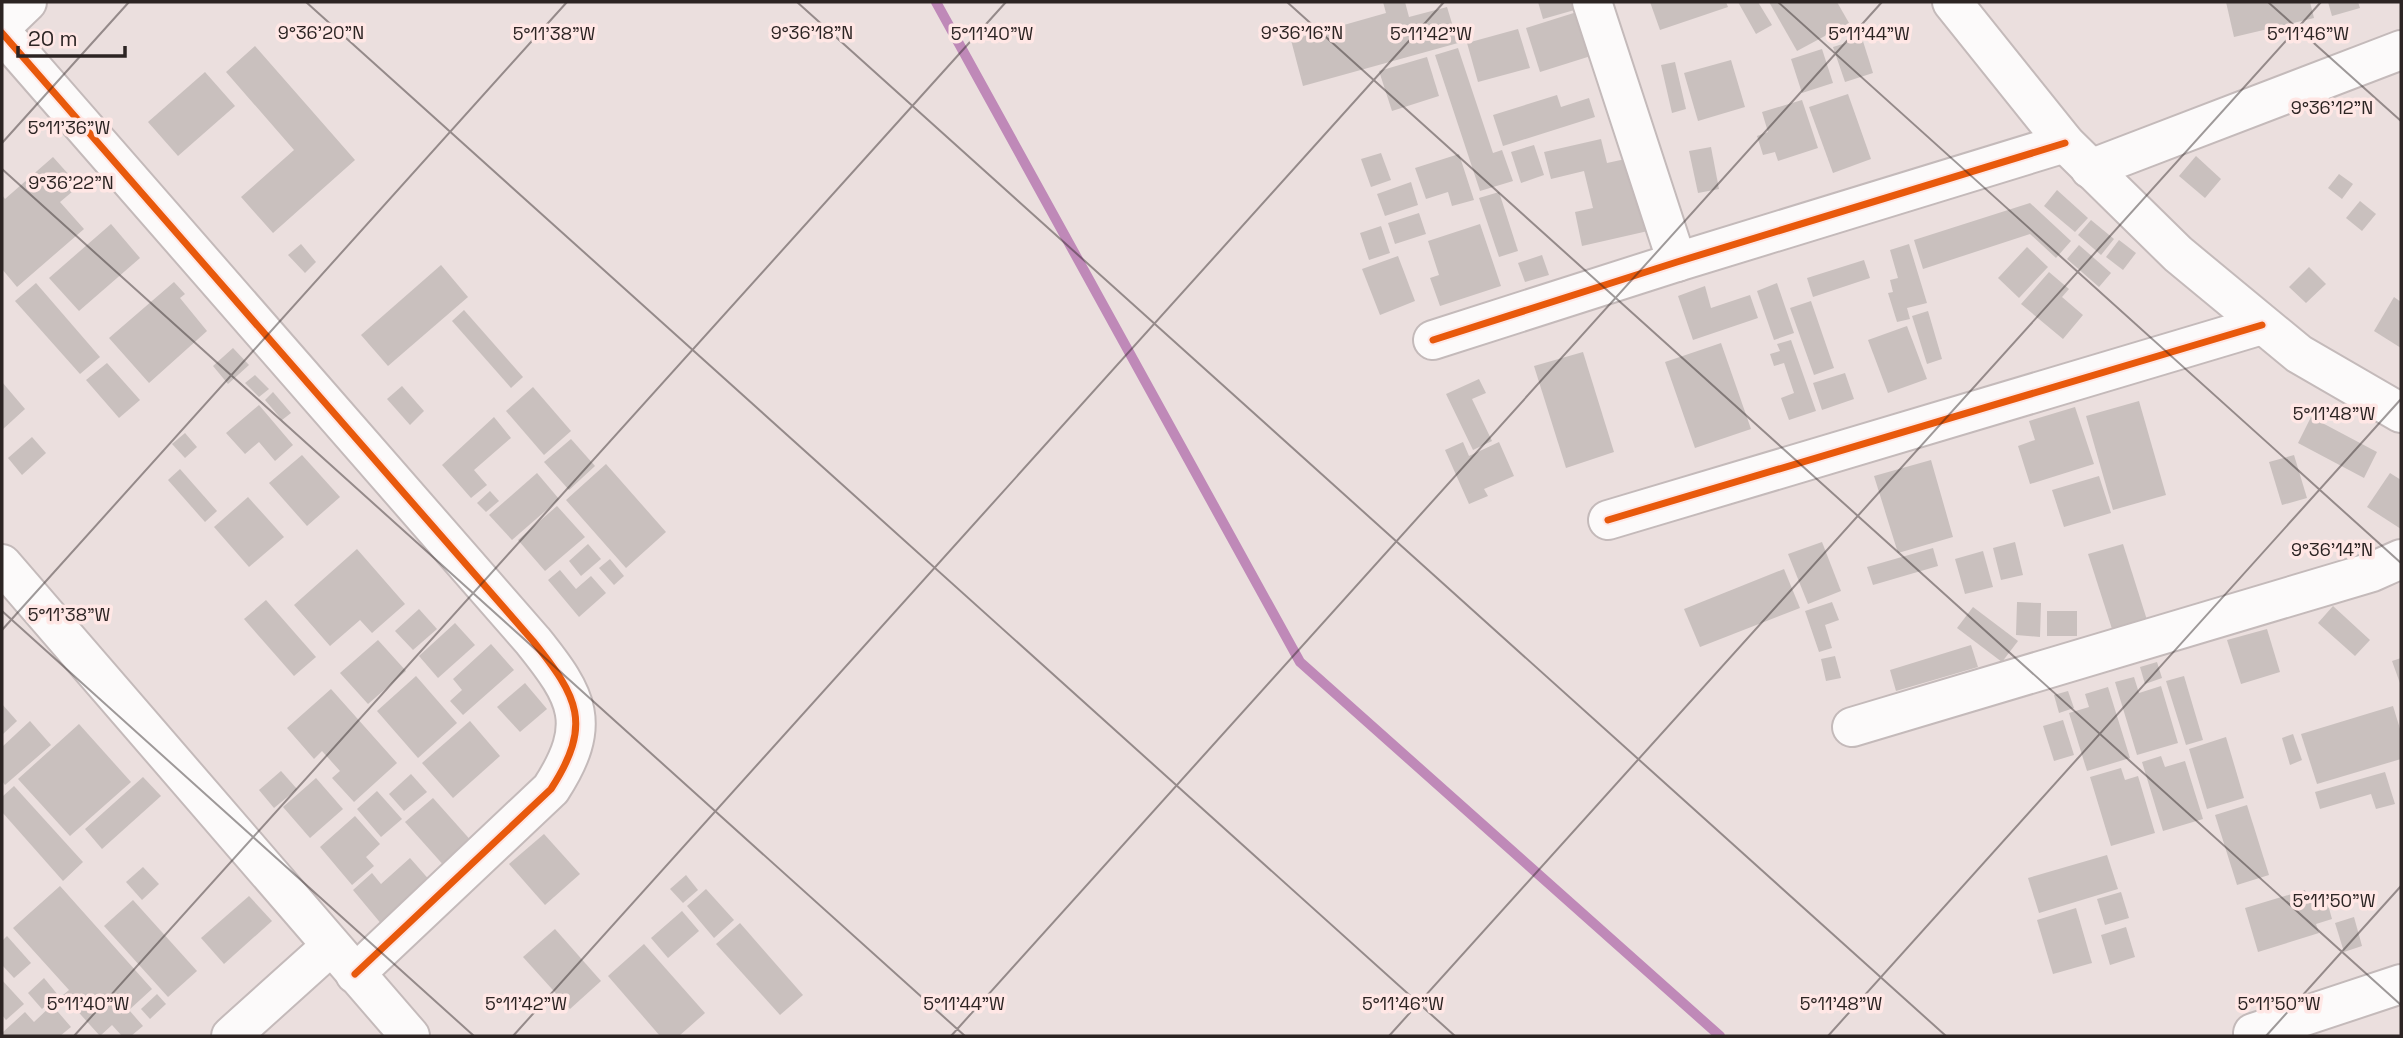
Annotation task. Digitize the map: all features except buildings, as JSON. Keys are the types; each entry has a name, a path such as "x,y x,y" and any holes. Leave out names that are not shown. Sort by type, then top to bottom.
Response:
{"street":[{"path":"2,26 27,2"},
{"path":"1592,2 1677,262"},
{"path":"1952,2 2077,156 2178,254 2299,354 2401,413"},
{"path":"2,33 533,641 556,670 573,700 576,733 568,763 551,789 343,960 231,1036"},
{"path":"1433,340 1677,262 2077,156 2401,50"},
{"path":"1608,520 2262,325"},
{"path":"1852,727 2372,572 2401,559"},
{"path":"2,564 410,1036"},
{"path":"2253,1033 2401,984"}],"waterway":[{"path":"936,2 1300,662 1720,1036"}],"cycle path":[{"path":"2,33 533,641 570,695 576,728 564,766 551,789 355,974"},
{"path":"1433,340 2065,143"},
{"path":"1608,520 2262,325"}]}
